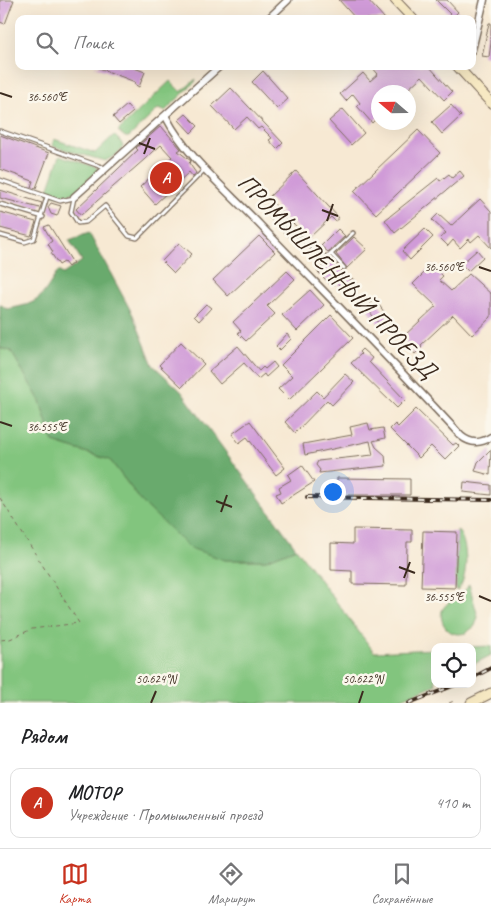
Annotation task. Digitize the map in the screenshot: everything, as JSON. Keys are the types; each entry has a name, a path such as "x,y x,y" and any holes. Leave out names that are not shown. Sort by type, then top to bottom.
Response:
{"street":[{"path":"272,15 288,0"},
{"path":"395,0 408,15"},
{"path":"476,33 484,0"},
{"path":"74,197 156,123 166,117 216,70"},
{"path":"462,70 491,103"},
{"name":"ПРОМЫШЛЕННЫЙ ПРОЕЗД","path":"166,117 174,133 206,168 309,278 343,309 461,436 474,442 482,442 491,437"},
{"path":"471,703 491,693"}],"lane":[{"path":"0,130 107,169"},
{"path":"74,197 71,212 78,223 86,222 105,206 129,236 137,238 206,168"},
{"path":"0,180 64,201 74,197"},
{"path":"0,235 30,242 37,234 48,197"},
{"path":"0,204 43,217"},
{"path":"272,216 295,239 301,238 318,256 326,257 353,233"},
{"path":"330,254 344,268"}],"path":[{"path":"0,498 79,623 32,628 10,639 0,640"},
{"path":"449,703 454,701"}],"green space":[{"path":"196,79 165,111 158,109 129,137 125,137 118,131 170,81 181,92"},
{"path":"114,135 123,147 116,155 105,161 52,146 54,139 95,153"},
{"path":"60,155 98,168 97,172 75,192 63,195 47,193"},
{"path":"89,233 133,315 153,365 181,391 296,548 266,560 225,560 190,548 142,502 110,460 53,442 40,401 11,351 0,348 0,304 7,309 33,302 43,294 58,271 63,274 82,261 69,240"},
{"path":"0,348 11,351 40,401 53,442 110,460 142,502 225,560 266,560 296,548 374,652 431,649 431,686 390,703 0,703"},
{"path":"457,530 464,543 466,561 463,579 456,591"},
{"path":"469,584 478,617 475,626 466,633 455,634 446,628 441,616 442,610 450,601 461,594"},
{"path":"491,646 491,655 476,663 476,647"}],"building":[{"path":"0,0 14,0 5,24 0,22"},
{"path":"339,0 368,0 381,15 352,15"},
{"path":"436,0 447,0 458,12 455,15 451,15"},
{"path":"489,23 491,23 491,43 489,57 482,56"},
{"path":"104,70 140,70 145,72 139,87 134,84 135,82"},
{"path":"374,70 433,70 452,92 444,100 422,76 412,85 371,85 371,122 357,106 360,103 353,94 346,101 340,94 363,73 370,81 378,74"},
{"path":"263,71 288,99 277,109 252,82"},
{"path":"231,88 283,143 277,149 269,140 272,138 261,127 258,129 247,117 234,129 212,106"},
{"path":"127,105 133,112 119,124 113,117"},
{"path":"451,105 461,116 442,134 432,122"},
{"path":"343,109 364,133 351,145 329,121"},
{"path":"186,114 198,126 191,133 179,120"},
{"path":"161,126 181,149 178,151 191,161 189,163 196,173 193,177 189,172 155,204 140,187 172,157 161,145 81,215 76,209 138,150 136,148"},
{"path":"418,130 440,153 376,214 354,191"},
{"path":"0,135 49,153 36,188 31,187 33,181 0,169"},
{"path":"296,171 339,218 335,221 331,217 308,239 293,223 291,225 284,218 282,220 278,216 282,212 268,198"},
{"path":"460,171 464,176 395,233 385,220 438,178 440,181 449,174 452,178"},
{"path":"0,190 42,203 40,208 0,198"},
{"path":"480,199 491,211 491,248 479,235 471,242 469,239 460,248 453,240 448,246 440,238 446,233 432,220 438,214 451,226"},
{"path":"51,203 61,206 57,216 51,214 48,207"},
{"path":"0,212 36,222 31,236 0,228"},
{"path":"49,225 73,263 68,267 64,262 59,265 51,253 53,252 48,244 52,241 44,227"},
{"path":"338,229 345,236 328,252 321,246"},
{"path":"425,229 433,237 410,260 402,251"},
{"path":"259,236 275,252 228,296 213,280"},
{"path":"354,237 367,249 347,268 336,254"},
{"path":"179,243 192,254 174,273 162,261"},
{"path":"477,250 483,257 468,271 461,264"},
{"path":"331,259 350,280 352,278 357,283 347,293 336,282 332,286 317,271"},
{"path":"432,265 443,276 439,280 451,291 469,274 491,294 491,317 472,335 453,315 421,345 422,347 415,354 404,343 408,340 404,336 436,306 413,284"},
{"path":"287,271 295,279 267,306 275,314 246,341 238,333 241,331 233,322"},
{"path":"310,290 324,305 297,331 282,315"},
{"path":"375,300 392,322 383,329 366,307"},
{"path":"206,304 211,308 199,321 194,316"},
{"path":"331,315 353,338 289,400 278,389 292,376 281,365"},
{"path":"287,334 291,339 280,350 276,346"},
{"path":"181,342 204,364 182,387 159,365"},
{"path":"238,346 259,371 263,367 265,369 273,362 277,367 266,377 264,374 258,379 244,363 220,384 209,371"},
{"path":"362,349 372,358 369,362 405,400 397,408 351,363 361,354 359,352"},
{"path":"345,374 354,382 332,405 327,400 295,433 285,422 317,391 323,397"},
{"path":"416,409 453,445 456,443 459,446 445,460 431,446 419,458 390,429 395,424 398,427"},
{"path":"250,421 285,468 276,475 247,437 239,443 232,434"},
{"path":"368,423 370,430 383,428 385,438 373,441 376,447 385,455 386,466 319,473 320,470 316,465 318,461 373,455 370,441 305,455 303,444 352,435 350,427"},
{"path":"491,449 490,475 475,471 478,462"},
{"path":"302,465 314,482 281,503 276,494 281,492 279,487 291,480 288,475"},
{"path":"337,478 410,479 410,495 337,495"},
{"path":"464,482 491,485 491,495 463,492"},
{"path":"353,529 412,530 412,542 407,542 406,585 352,584 352,571 331,570 331,543 353,544"},
{"path":"423,531 457,532 455,588 421,587"}],"railway":[{"path":"307,497 491,500"},
{"path":"476,676 491,668"},
{"path":"409,703 448,688"}],"place":[{"name":"МОТОР","path":"166,178"}]}
